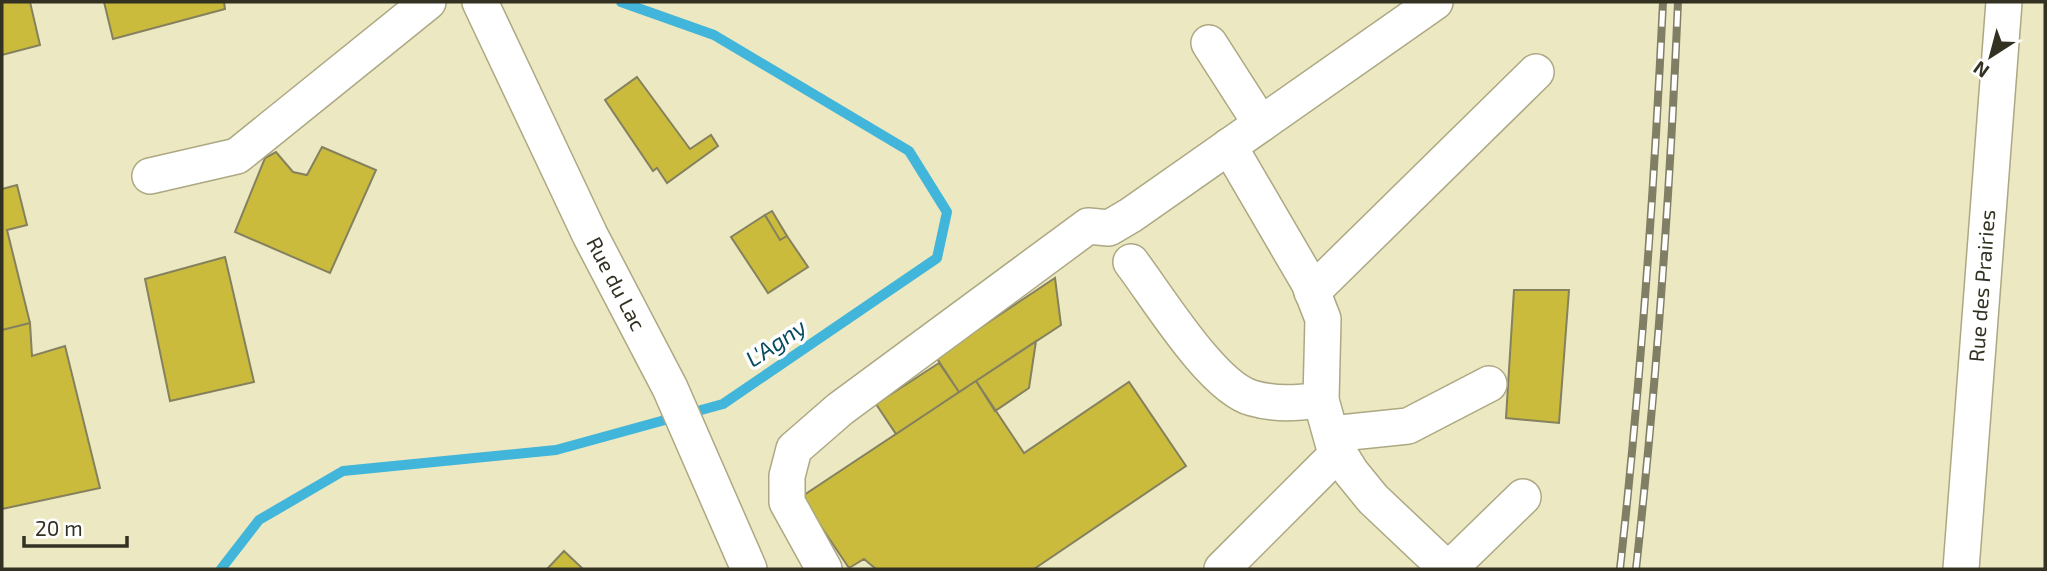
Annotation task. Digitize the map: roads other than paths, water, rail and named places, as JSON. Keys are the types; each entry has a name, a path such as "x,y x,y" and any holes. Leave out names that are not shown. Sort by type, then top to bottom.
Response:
{"street":[{"path":"150,176 237,156 428,2"},
{"name":"Rue du Lac","path":"480,2 590,235 670,388 749,569"},
{"name":"Rue des Prairies","path":"1961,569 2004,2"},
{"path":"824,569 787,502 787,476 794,449 840,409 1088,226 1109,228 1261,124 1419,6"},
{"path":"1209,43 1261,124"},
{"path":"1312,292 1536,72"},
{"path":"1229,146 1312,292 1323,319 1321,400 1335,443 1373,499 1448,569 1523,497"},
{"path":"1131,261 1221,381 1249,398 1286,404 1321,400"},
{"path":"1222,569 1335,443 1408,426 1489,384"}],"waterway":[{"name":"L'Agny","path":"221,569 259,520 343,471 556,450 723,404 937,258 947,212 909,151 714,35 621,2"}],"railway":[{"path":"1620,569 1646,286 1663,2"},
{"path":"1636,569 1662,286 1678,2"}]}
